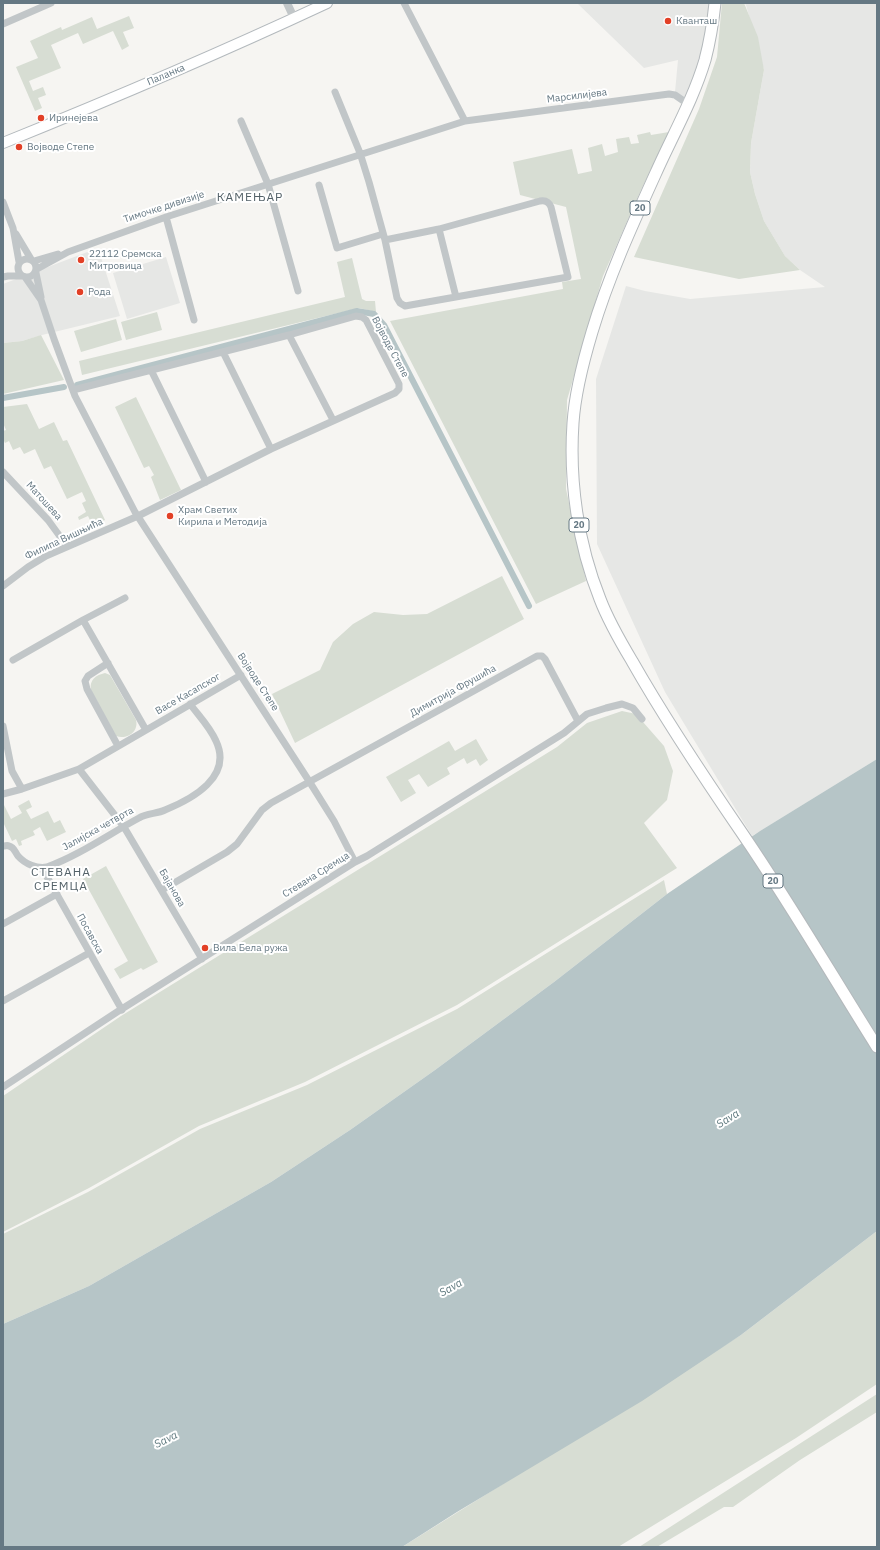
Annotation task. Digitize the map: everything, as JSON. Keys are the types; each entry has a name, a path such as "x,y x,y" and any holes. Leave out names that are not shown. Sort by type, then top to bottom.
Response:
{"main road":[{"name":"Паланка","path":"3,143 77,113 327,3"},
{"name":"20","path":"715,3 710,40 704,62 688,104 616,262 597,315 584,361 573,424 572,455 575,494 583,548 600,600 614,630 693,761 747,840 877,1047"}],"street":[{"path":"3,24 51,3"},
{"path":"287,3 294,18"},
{"path":"404,3 465,121"},
{"path":"319,185 337,248 384,237 439,229 540,201 547,202 551,207 568,277 405,306 398,301 384,237 360,153 335,92"},
{"name":"Марсилијева","path":"360,153 465,121 669,94 675,94 688,104"},
{"path":"241,121 268,184 298,291"},
{"name":"Тимочке дивизије","path":"32,260 68,252 166,217 360,153"},
{"path":"3,202 13,228 32,260 36,271 31,277 8,276 3,278"},
{"path":"166,217 194,320"},
{"path":"13,228 19,264 18,272 24,277"},
{"path":"439,229 456,297"},
{"name":"Тимочке дивизије","path":"36,271 68,252"},
{"path":"3,274 26,259 32,260"},
{"name":"Војводе Степе","path":"36,271 40,287 41,300 73,390 138,516 310,781 334,821 355,862"},
{"name":"Војводе Степе","path":"24,277 41,300"},
{"name":"Војводе Степе","path":"73,390 289,335 350,317 362,317 366,320 399,384 399,389 395,393 271,449 138,516"},
{"path":"289,335 333,420"},
{"path":"223,352 271,449"},
{"path":"151,370 206,482"},
{"name":"Матошева","path":"3,472 48,520 68,546"},
{"name":"Филипа Вишњића","path":"3,586 28,566 68,546 138,516"},
{"path":"13,660 125,598"},
{"path":"83,620 146,730"},
{"name":"Димитрија Фрушића","path":"310,781 540,655 545,659 578,721"},
{"path":"108,663 88,676 85,685 118,746"},
{"name":"Васе Касапског","path":"3,794 22,789 79,768 241,675"},
{"name":"Јалијска четврта","path":"42,868 53,865 140,817 165,810 199,793 207,787 213,778 220,761 218,746 212,733 190,704"},
{"name":"Стевана Сремца","path":"3,1087 355,862 564,733 578,721 593,712 622,704 633,708 642,719"},
{"path":"3,726 10,764 22,789"},
{"name":"Бајанова","path":"79,768 124,827 202,959"},
{"path":"162,890 227,852 237,844 262,810 271,802 310,781"},
{"path":"3,846 7,845 11,847 18,856 29,864 42,868"},
{"name":"Посавска","path":"42,868 122,1010"},
{"path":"3,924 57,894"},
{"path":"3,1001 89,953"}],"shaded area":[{"path":"577,3 709,3 702,54 687,100 675,92 678,60 644,68"},
{"path":"722,3 744,3 758,37 764,70 751,143 750,172 755,194 764,221 785,256 800,270 739,279 634,257 699,109 717,57"},
{"path":"744,3 877,3 877,759 752,836 665,692 597,544 596,379 626,286 690,299 825,287 800,270 785,256 764,221 755,194 750,172 751,143 764,70 746,5"},
{"path":"129,16 134,28 123,32 129,46 122,50 113,31 83,44 78,33 51,45 61,68 29,81 33,91 43,87 46,95 38,98 42,108 35,111 16,67 38,58 30,41 61,27 62,30 92,17 97,29"},
{"path":"650,132 651,135 669,132 641,190 603,276 567,400 566,489 586,581 536,604 390,321 563,289 562,282 581,279 566,207 520,195 513,162 572,149 578,174 592,171 588,148 602,144 605,156 618,152 616,139 629,137 631,144 639,143 637,135"},
{"path":"98,248 120,316 22,341 3,343 3,284"},
{"path":"166,257 180,303 127,319 113,273"},
{"path":"352,258 362,299 366,301 375,301 376,312 359,308 82,375 79,361 345,297 337,262"},
{"path":"157,312 162,330 126,340 121,322"},
{"path":"116,319 122,340 81,352 74,331"},
{"path":"41,335 64,380 3,394 3,343 22,341"},
{"path":"136,397 181,490 160,500 151,477 154,475 149,466 144,468 115,407"},
{"path":"27,404 39,429 54,422 63,441 67,440 105,520 93,526 88,516 79,520 78,517 86,512 82,503 86,501 82,492 67,499 51,466 44,469 35,449 24,454 20,447 13,450 9,441 5,443 3,439 3,431 6,430 3,423 3,407"},
{"path":"502,576 524,619 295,743 272,694 320,670 333,642 353,624 374,612 403,615 427,614"},
{"path":"105,673 110,675 136,720 136,728 128,736 116,736 91,690 91,683 94,678"},
{"path":"622,711 636,714 664,746 673,771 667,800 644,823 677,868 457,1005 305,1082 199,1126 89,1188 3,1232 3,1096 121,1016 557,747 587,723"},
{"path":"476,739 488,760 480,766 476,759 467,764 464,758 447,768 450,774 428,787 419,774 408,780 416,793 401,802 386,777 449,741 455,751"},
{"path":"29,800 32,807 26,810 31,819 48,811 54,823 60,820 66,832 47,841 40,827 33,831 35,835 21,841 22,845 19,846 16,839 12,841 3,822 3,803 11,819 22,813 18,806"},
{"path":"106,866 158,962 143,970 141,968 120,979 114,969 128,961 83,879"},
{"path":"664,880 667,894 554,982 435,1070 350,1130 271,1182 89,1286 3,1324 3,1234 88,1192 200,1129 307,1085 457,1009"},
{"path":"877,1231 877,1384 796,1438 618,1547 402,1547 741,1335"},
{"path":"877,1394 877,1412 800,1460 733,1507 724,1507 657,1547 639,1547"}],"water":[{"name":"Sava","path":"877,759 877,1231 741,1335 642,1401 457,1512 402,1547 3,1547 3,1324 89,1286 271,1182 350,1130 435,1070 554,982 667,894 760,831"}],"waterway":[{"path":"77,385 357,311 374,314 384,325 529,606"},
{"path":"3,398 64,387"}],"place":[{"name":"Кванташ","path":"668,21"},
{"name":"Иринејева","path":"41,118"},
{"name":"Војводе Степе","path":"19,147"},
{"name":"22112 Сремска Митровица","path":"81,260"},
{"name":"Рода","path":"80,292"},
{"name":"Храм Светих Кирила и Методија","path":"170,516"},
{"name":"Вила Бела ружа","path":"205,948"}],"district":[{"name":"КАМЕЊАР","path":"250,198"},
{"name":"СТЕВАНА СРЕМЦА","path":"61,880"}]}
